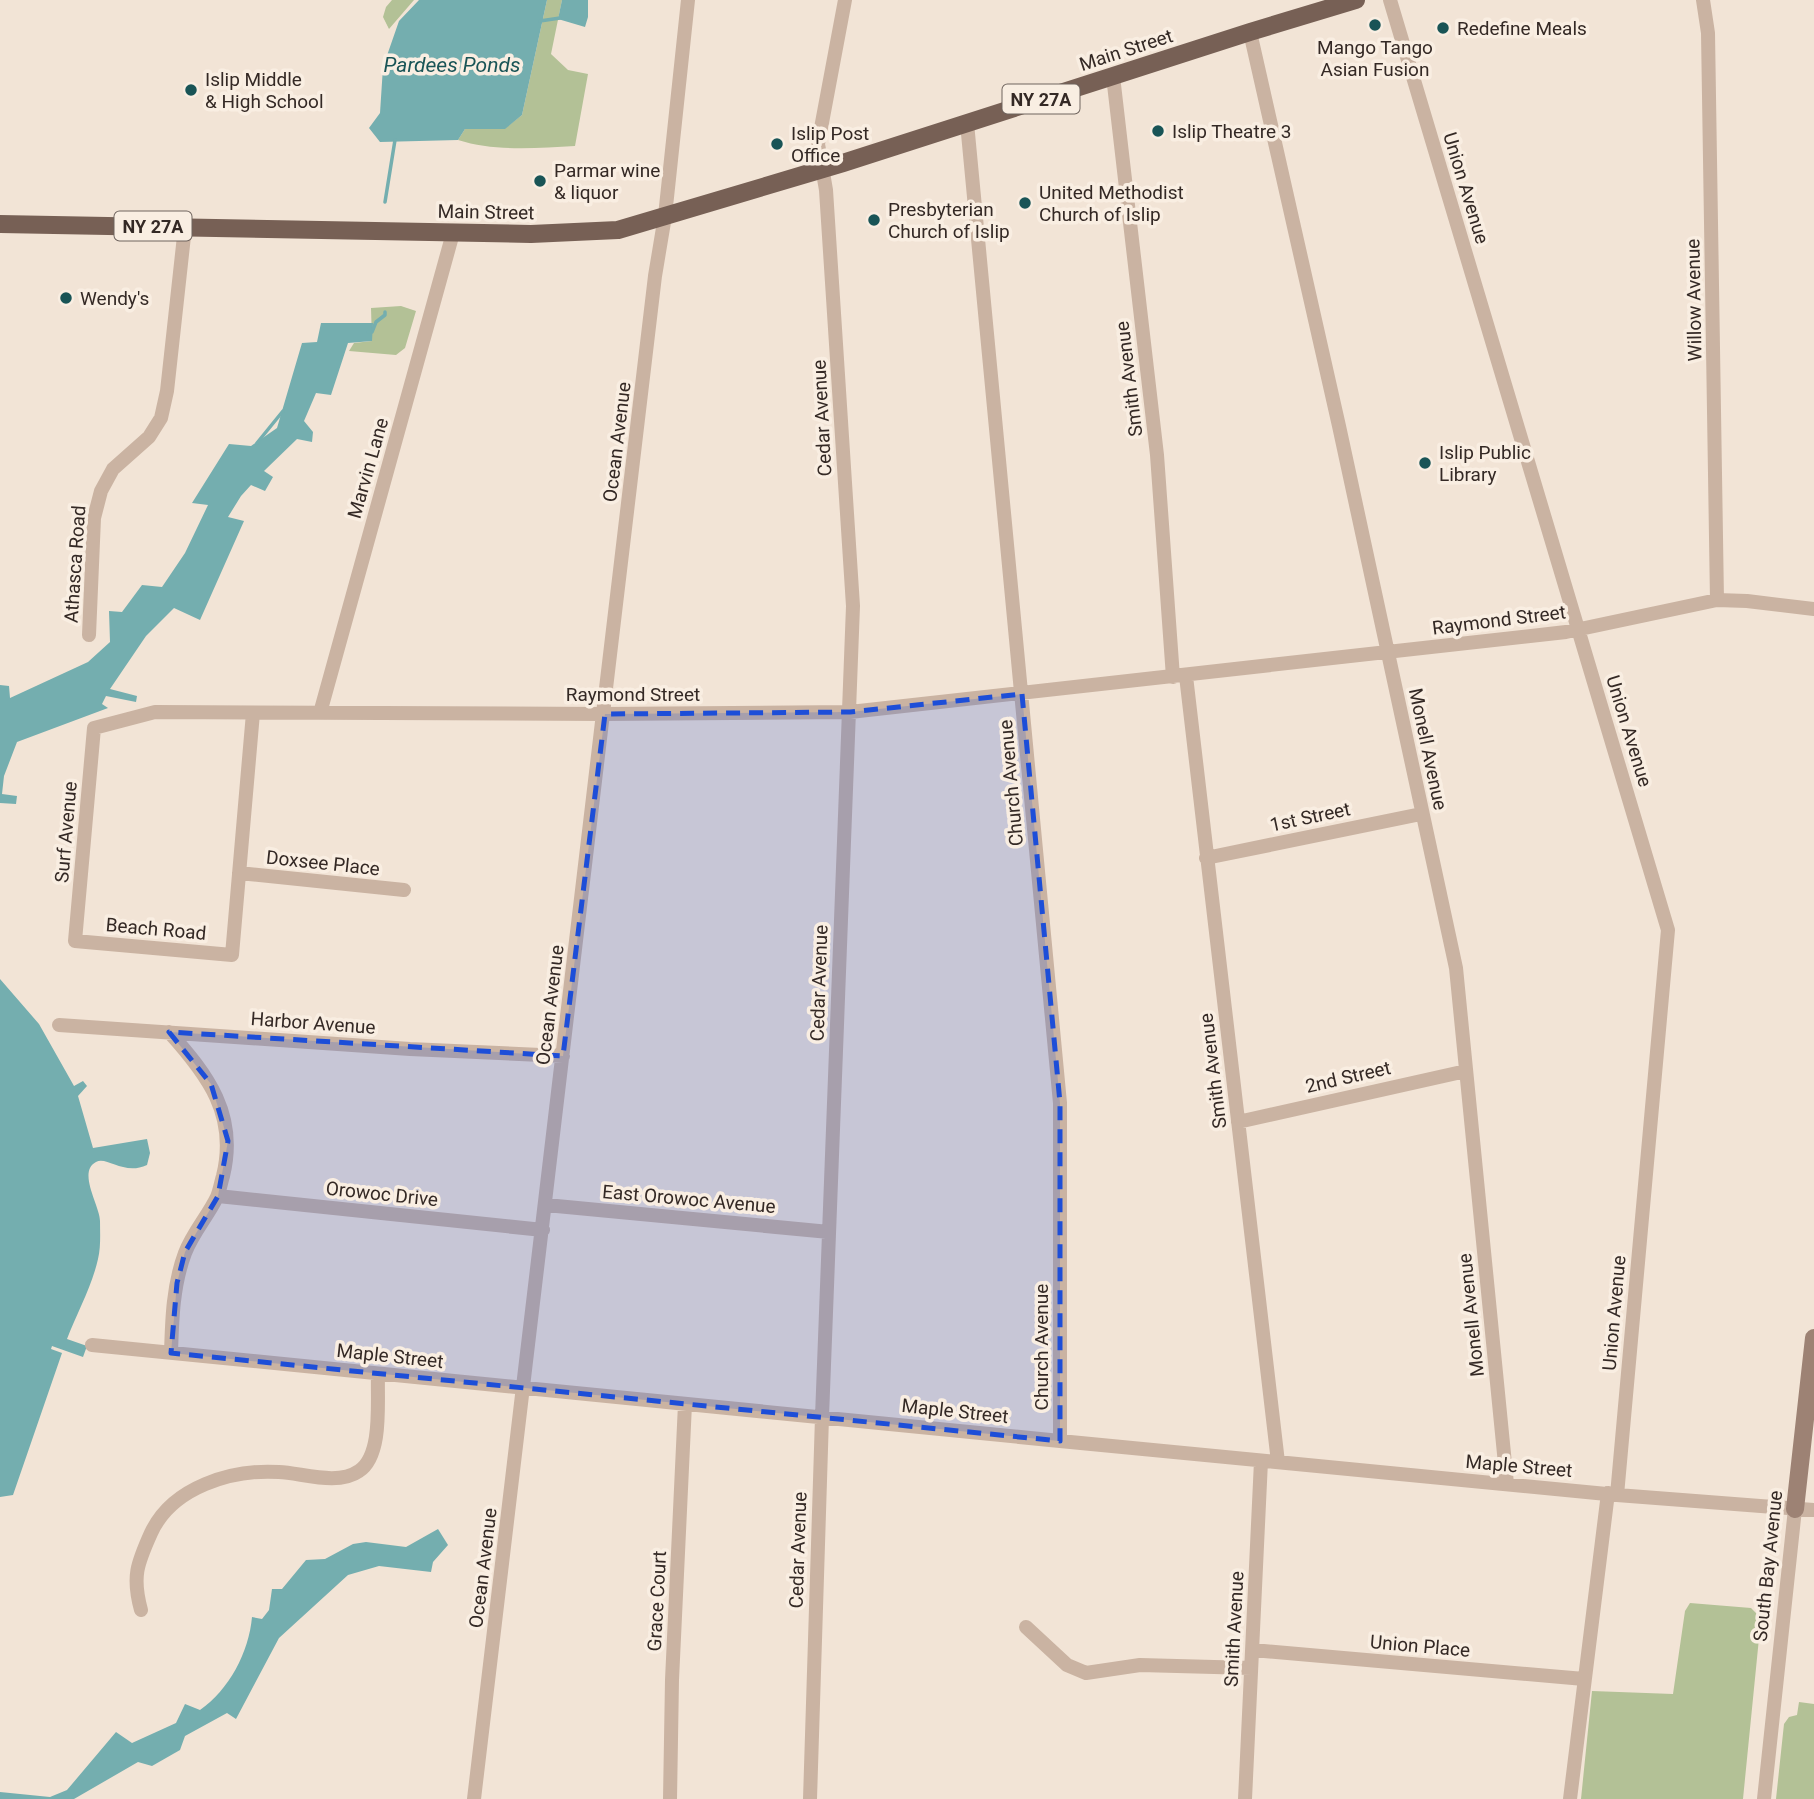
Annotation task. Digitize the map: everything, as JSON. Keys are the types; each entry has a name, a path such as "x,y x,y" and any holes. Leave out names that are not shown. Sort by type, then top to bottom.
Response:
{"main road":[{"name":"Main Street","path":"0,224 453,233 563,234 610,230 665,216 967,123 1250,32 1311,7 1356,0"}],"street":[{"name":"Ocean Avenue","path":"474,1799 547,1205 655,276 665,216 688,0"},
{"name":"Cedar Avenue","path":"810,1799 821,1417 853,606 826,190 818,144 845,0"},
{"name":"Union Avenue","path":"1390,0 1668,930 1612,1494 1584,1679 1570,1799"},
{"name":"Willow Avenue","path":"1703,0 1708,33 1717,600"},
{"name":"Monell Avenue","path":"1250,32 1455,968 1507,1484"},
{"name":"Smith Avenue","path":"1113,76 1157,455 1179,676 1206,858 1278,1462"},
{"name":"Church Avenue","path":"967,123 1059,1103 1060,1441"},
{"name":"Athasca Road","path":"89,635 94,518 100,491 113,469 149,437 161,418 167,391 185,227"},
{"name":"Marvin Lane","path":"320,713 453,233"},
{"name":"Raymond Street","path":"94,728 155,712 850,712 1578,630 1717,600 1814,609"},
{"path":"239,873 253,713"},
{"name":"Surf Avenue","path":"75,940 94,728"},
{"name":"1st Street","path":"1206,858 1422,814"},
{"name":"Doxsee Place","path":"239,873 404,890"},
{"name":"Beach Road","path":"75,940 232,955 239,873"},
{"name":"Harbor Avenue","path":"60,1025 410,1049 563,1056"},
{"path":"169,1032 195,1060 211,1084 225,1120 228,1141 226,1164 218,1196 198,1226 186,1252 177,1283 172,1315 171,1353"},
{"name":"2nd Street","path":"1238,1122 1466,1071"},
{"name":"Orowoc Drive","path":"218,1196 543,1230"},
{"name":"East Orowoc Avenue","path":"547,1205 828,1232"},
{"name":"South Bay Avenue","path":"1764,1799 1814,1338"},
{"name":"Maple Street","path":"92,1345 1261,1461 1814,1510"},
{"path":"141,1610 135,1586 140,1557 154,1527 172,1506 196,1488 223,1477 250,1471 320,1477 341,1477 358,1472 372,1457 376,1435 378,1375"},
{"name":"Grace Court","path":"670,1799 672,1680 685,1404"},
{"name":"Smith Avenue","path":"1245,1799 1261,1461"},
{"path":"1026,1627 1067,1665 1086,1673 1140,1665 1251,1668"},
{"name":"Union Place","path":"1253,1650 1584,1679"}],"highlighted area":[{"path":"1022,694 1060,1103 1060,1441 171,1353 177,1283 185,1252 218,1196 228,1141 211,1084 169,1032 563,1056 605,714 850,712"}],"green space":[{"path":"392,0 414,0 389,29 383,17"},
{"path":"547,0 562,0 551,54 568,70 588,74 575,146 501,148 458,140 465,129 504,129 522,115"},
{"path":"401,306 416,311 405,348 396,355 349,351 354,343 372,341 371,308"},
{"path":"1690,1603 1751,1608 1761,1618 1743,1799 1581,1799 1592,1691 1673,1694 1685,1611"},
{"path":"1799,1702 1814,1704 1814,1799 1776,1799 1784,1724 1789,1717 1797,1715"}],"water":[{"name":"Pardees Ponds","path":"419,0 547,0 522,115 505,129 465,129 458,140 380,142 369,128 380,113 383,67 399,21"},
{"name":"Pardees Ponds","path":"562,0 588,0 585,27 558,19"},
{"path":"321,323 373,323 372,341 348,343 331,395 316,393 304,421 313,432 312,442 297,439 264,471 273,477 265,491 251,485 228,517 244,521 200,620 174,608 146,636 110,689 137,696 136,702 106,696 102,704 108,708 17,742 4,776 2,794 17,796 16,804 0,803 0,685 9,686 10,698 88,662 110,642 109,611 122,612 142,585 162,587 185,553 208,505 192,503 229,444 251,446 277,428 302,343 317,342"},
{"path":"0,979 39,1024 74,1086 83,1081 87,1086 78,1096 93,1148 147,1139 150,1153 147,1165 139,1168 105,1161 96,1162 91,1167 89,1181 100,1221 99,1254 92,1279 67,1339 87,1346 83,1357 52,1346 51,1349 62,1353 13,1495 0,1497"},
{"path":"438,1529 448,1545 433,1562 431,1572 379,1566 348,1575 279,1638 236,1719 227,1713 185,1736 180,1750 152,1766 138,1762 74,1799 0,1799 0,1792 50,1797 67,1790 116,1732 132,1743 176,1723 185,1704 200,1710 220,1692 236,1669 247,1643 252,1617 262,1619 269,1610 272,1589 282,1589 306,1560 325,1559 353,1544 366,1542 406,1547"}],"waterway":[{"path":"540,21 560,18"},
{"path":"385,202 395,140"},
{"path":"368,332 372,332 385,312"},
{"path":"257,443 283,411"}],"place":[{"name":"Mango Tango Asian Fusion","path":"1375,25"},
{"name":"Redefine Meals","path":"1443,28"},
{"name":"Islip Middle & High School","path":"191,90"},
{"name":"Islip Theatre 3","path":"1158,131"},
{"name":"Islip Post Office","path":"777,144"},
{"name":"Parmar wine & liquor","path":"540,181"},
{"name":"United Methodist Church of Islip","path":"1025,203"},
{"name":"Presbyterian Church of Islip","path":"874,220"},
{"name":"Wendy's","path":"66,298"},
{"name":"Islip Public Library","path":"1425,463"}]}
